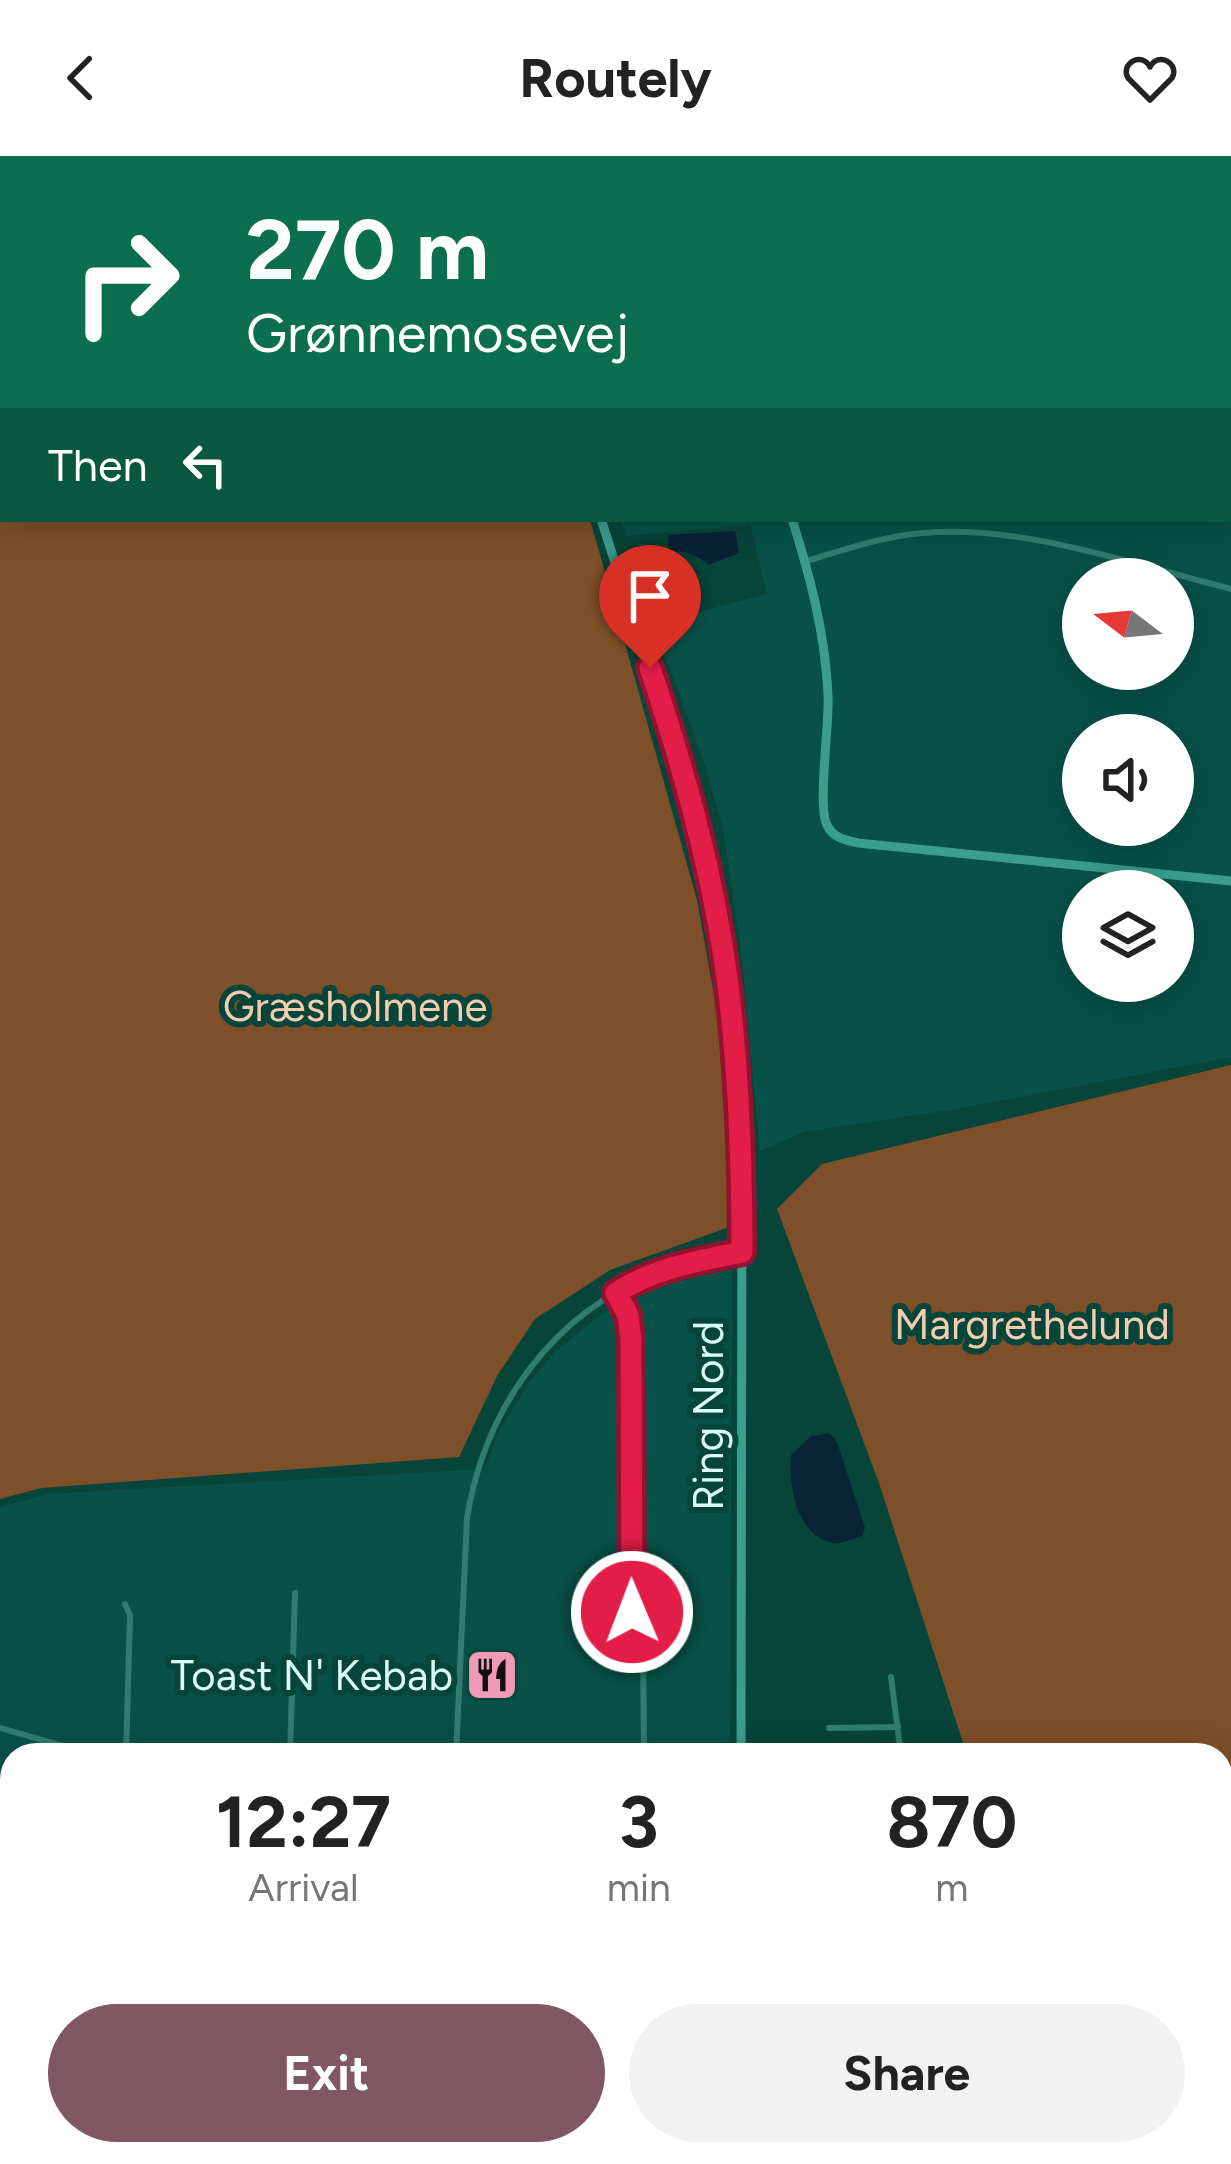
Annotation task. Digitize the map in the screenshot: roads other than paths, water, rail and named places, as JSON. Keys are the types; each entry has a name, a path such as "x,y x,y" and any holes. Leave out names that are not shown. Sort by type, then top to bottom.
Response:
{"main road":[{"name":"Ring Nord","path":"602,522 684,777 711,884 733,1024 742,1173 740,1743"},
{"path":"793,522 825,656 829,698 823,804 827,825 839,838 1231,881"}],"street":[{"path":"806,561 875,541 966,532 1052,544 1231,590"},
{"path":"457,1743 466,1518 482,1453 512,1390 541,1353 616,1293 684,1264 742,1252"},
{"path":"616,1293 628,1315 631,1339 632,1640 643,1641 644,1743"},
{"path":"290,1743 295,1593"},
{"path":"125,1604 130,1615 126,1743"},
{"path":"891,1677 900,1743"},
{"path":"829,1728 898,1727"},
{"path":"0,1728 52,1743"}],"place":[{"name":"Toast N' Kebab","path":"492,1675"}],"park label":[{"name":"Græsholmene","path":"355,1006"},
{"name":"Margrethelund","path":"1032,1324"}]}
